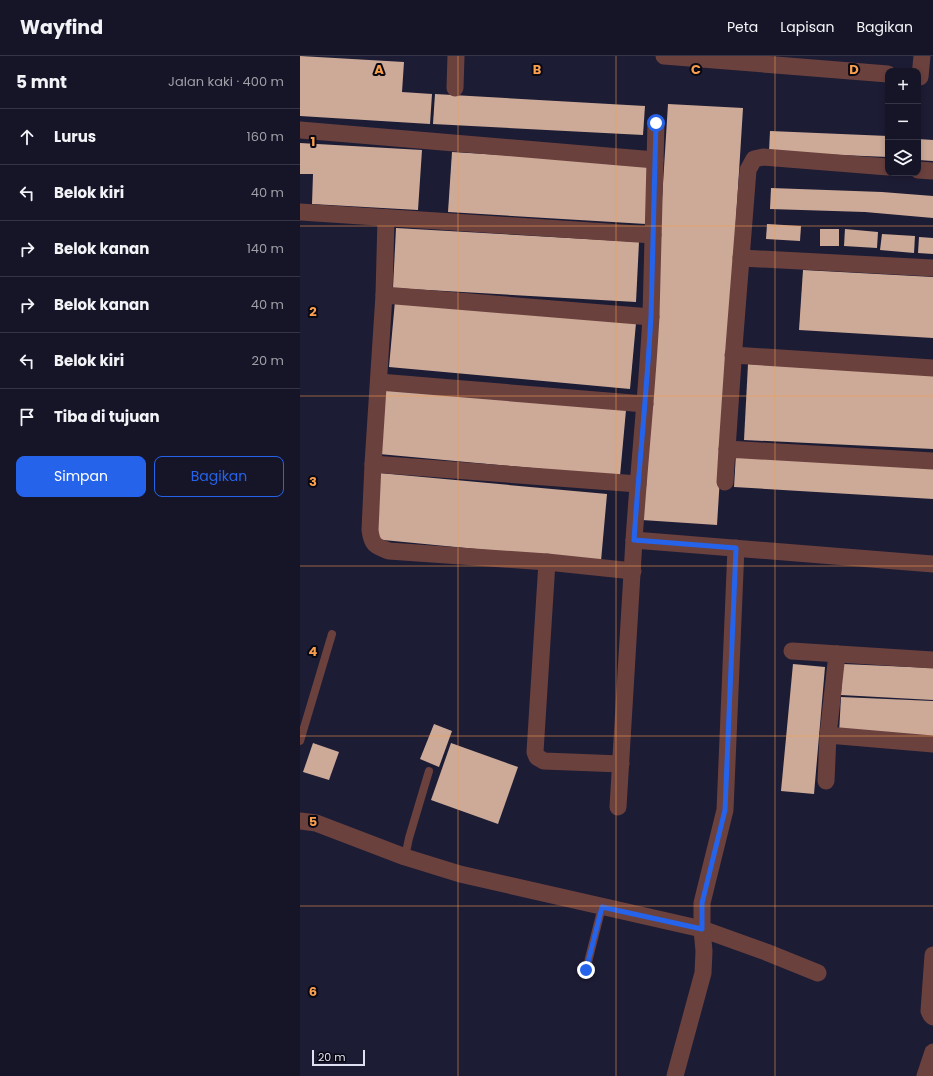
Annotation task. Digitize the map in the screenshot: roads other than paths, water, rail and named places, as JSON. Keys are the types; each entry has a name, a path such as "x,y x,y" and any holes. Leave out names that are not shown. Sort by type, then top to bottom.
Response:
{"street":[{"path":"455,88 456,56"},
{"path":"664,56 885,74"},
{"path":"618,807 634,540 651,317 656,123"},
{"path":"300,130 655,160"},
{"path":"725,482 748,170 754,159 763,157 885,167"},
{"path":"921,170 933,171"},
{"path":"300,212 653,235"},
{"path":"386,218 384,295 373,464 370,530 371,540 376,546 389,551 547,562 633,571"},
{"path":"741,258 933,268"},
{"path":"384,295 651,317"},
{"path":"734,354 933,368"},
{"path":"379,382 645,404"},
{"path":"727,449 933,461"},
{"path":"373,464 638,484"},
{"path":"634,540 933,564"},
{"path":"675,1076 703,973 704,951 702,903 725,810 736,548"},
{"path":"547,562 535,752 537,757 544,761 621,764"},
{"path":"792,651 933,660"},
{"path":"826,782 828,735 837,654"},
{"path":"828,735 933,744"},
{"path":"300,821 316,823 405,857 460,874 702,929 818,973"},
{"path":"933,955 929,1011 933,1017"},
{"path":"925,1076 933,1052"}],"lane":[{"path":"300,741 332,634"},
{"path":"405,857 409,838 429,771"},
{"path":"586,970 602,907"}]}
